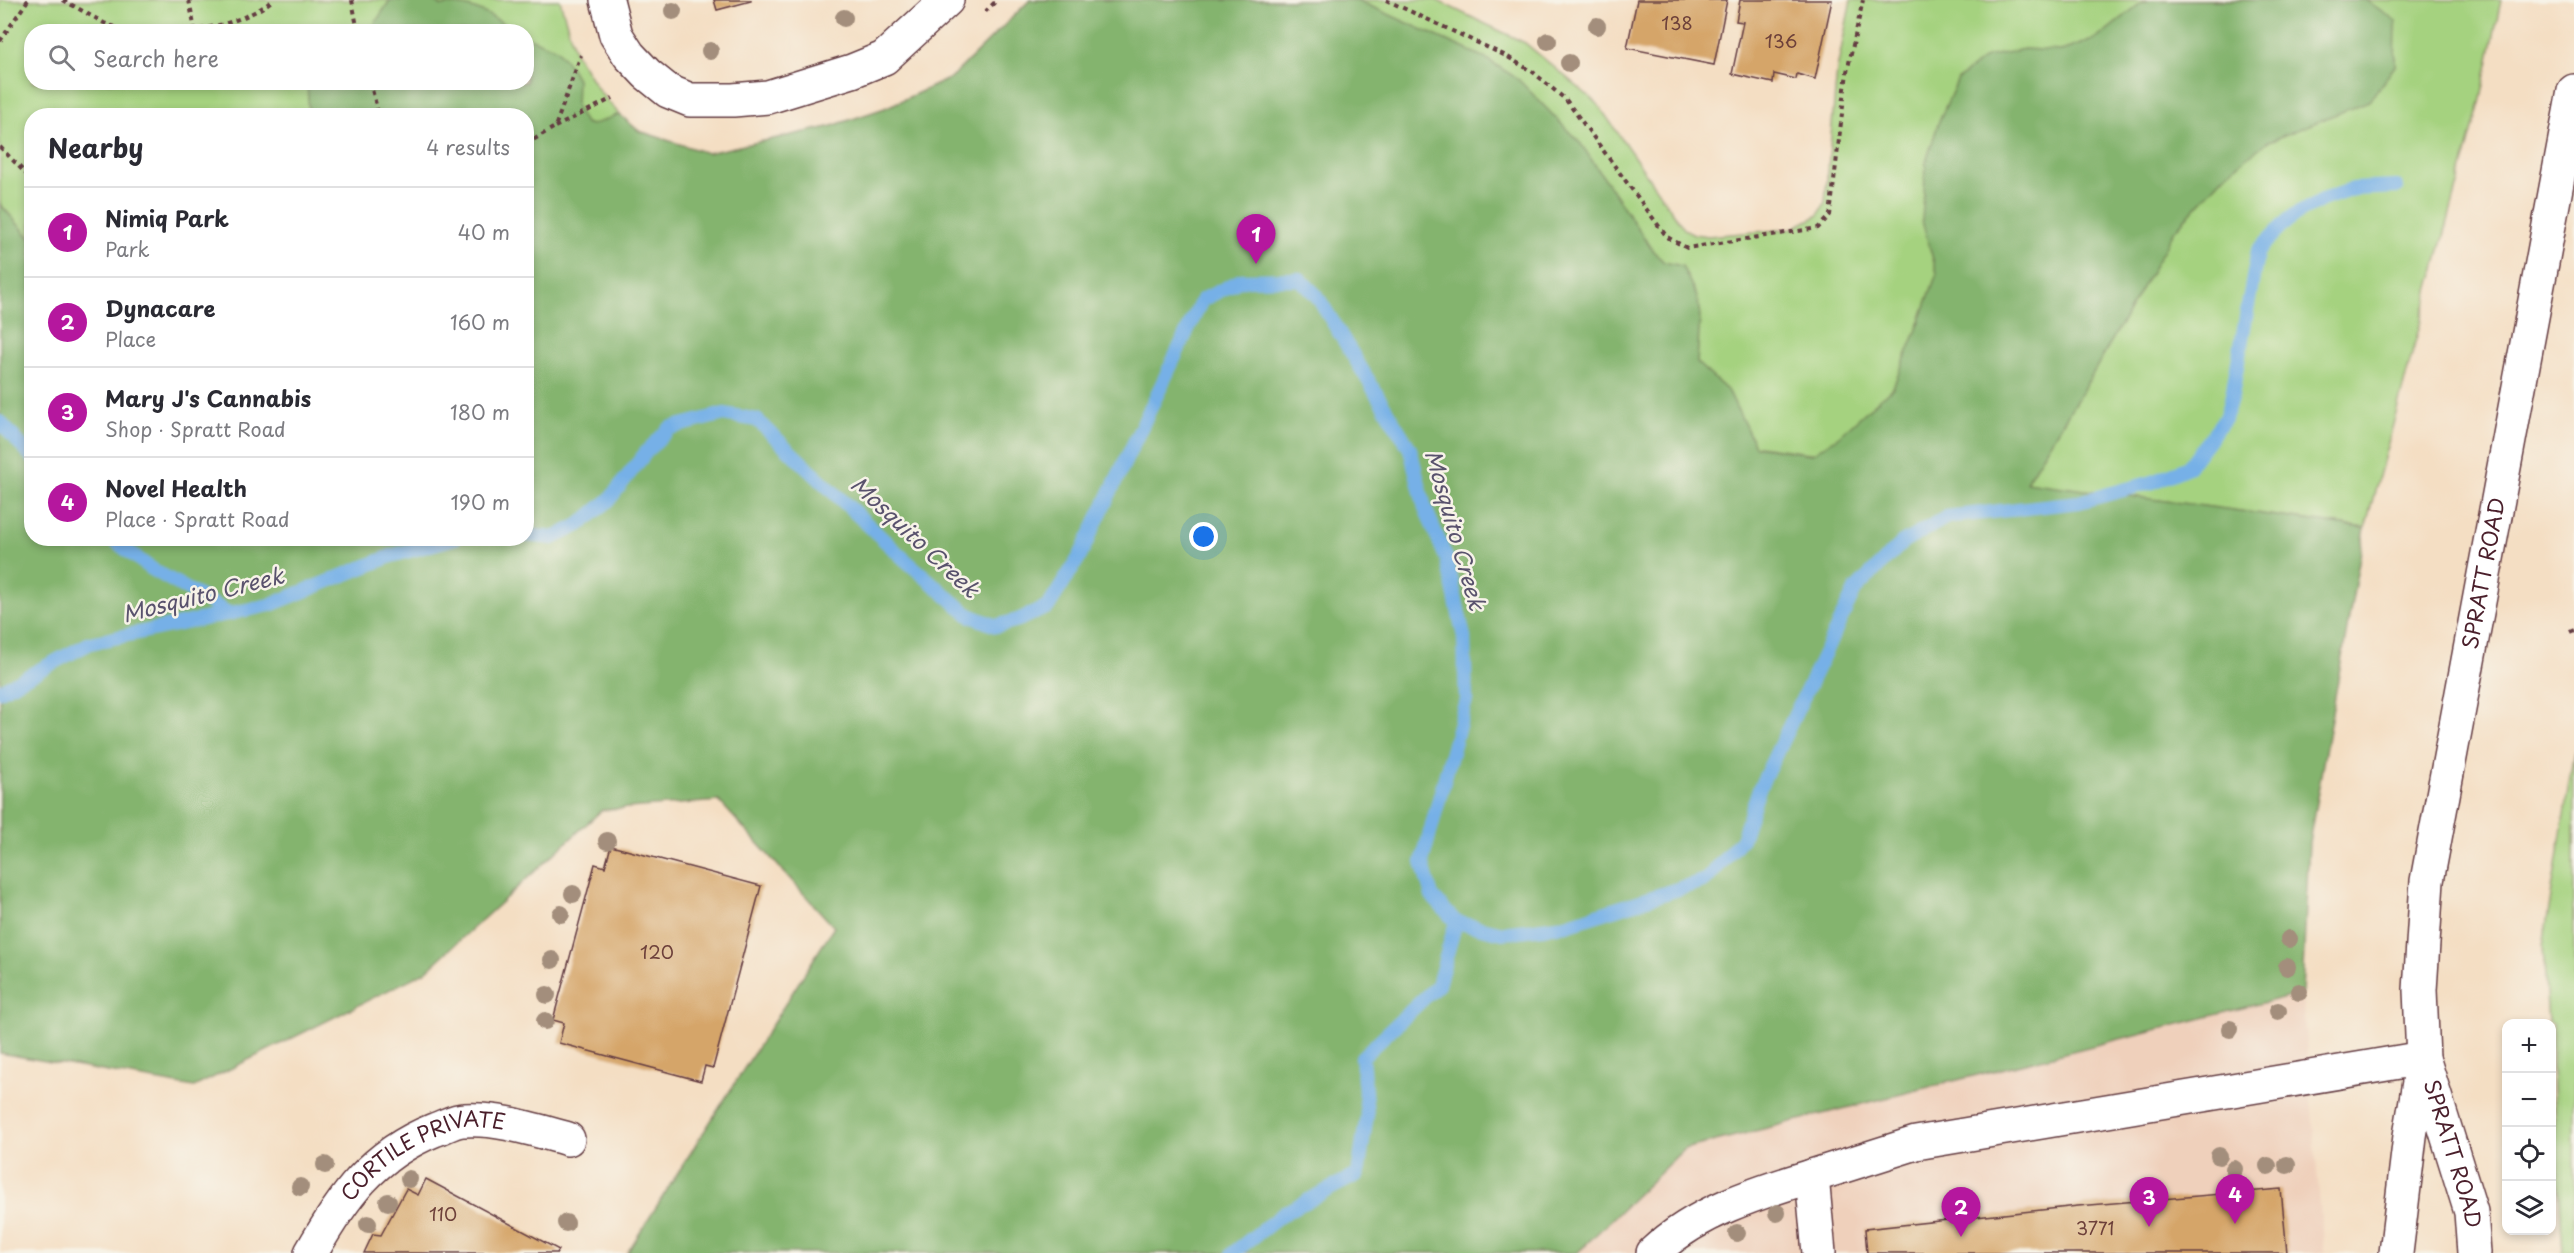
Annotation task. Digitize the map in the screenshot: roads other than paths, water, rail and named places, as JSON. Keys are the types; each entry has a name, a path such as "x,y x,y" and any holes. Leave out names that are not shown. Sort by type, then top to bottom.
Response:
{"street":[{"path":"607,0 616,35 629,56 647,74 669,91 690,100 733,100 768,97 852,71 884,58 947,0"},
{"name":"SPRATT ROAD","path":"2396,1253 2410,1136 2423,1058 2420,990 2427,881 2574,92"},
{"path":"1653,1253 1673,1234 1751,1194 1916,1143 2423,1058"},
{"name":"SPRATT ROAD","path":"2423,1058 2471,1212 2474,1253"},
{"name":"CORTILE PRIVATE","path":"311,1253 336,1208 347,1195 395,1148 426,1134 461,1120 484,1120 568,1138"},
{"path":"1812,1176 1819,1253"}],"waterway":[{"name":"Mosquito Creek","path":"534,536 553,538 579,525 609,500 647,451 670,428 724,414 757,420 903,558 969,615 996,626 1018,620 1048,607 1080,556 1202,300 1241,280 1300,279 1317,296 1410,449 1425,508 1447,560 1464,637 1466,700 1422,862 1432,896 1456,922 1503,933 1566,925 1706,880 1742,839 1759,789 1855,590 1902,543 1947,517 2079,502 2153,482 2188,467 2225,418 2232,395 2258,250 2290,218 2322,200 2353,189 2397,187"},
{"path":"0,422 24,448"},
{"path":"121,546 150,568 230,614"},
{"name":"Mosquito Creek","path":"0,691 90,643 270,605 391,556 427,546"},
{"path":"1233,1253 1284,1213 1358,1174 1367,1115 1362,1057 1438,985 1456,922"}],"place":[{"name":"Nimiq Park","path":"1256,264"},
{"name":"Novel Health","path":"2235,1224"},
{"name":"Mary J's Cannabis","path":"2149,1227"},
{"name":"Dynacare","path":"1961,1237"}]}
